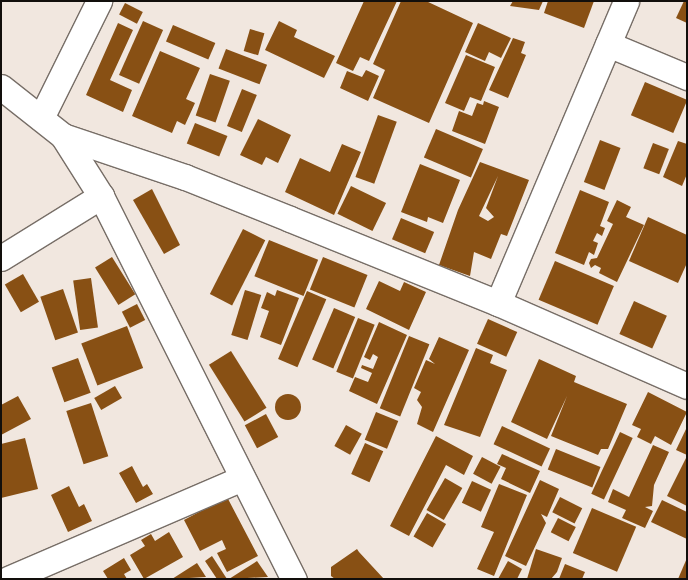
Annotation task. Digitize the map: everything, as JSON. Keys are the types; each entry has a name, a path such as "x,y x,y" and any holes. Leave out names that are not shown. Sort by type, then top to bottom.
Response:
{"street":[{"path":"41,118 99,1"},
{"path":"498,303 626,1"},
{"path":"608,44 687,77"},
{"path":"1,87 63,136 101,196 294,579"},
{"path":"63,136 185,177 498,303 687,386"},
{"path":"1,258 101,196"},
{"path":"8,579 242,478"}],"building":[{"path":"364,1 397,1 369,61 360,57 353,71 336,63"},
{"path":"401,1 426,1 473,23 429,123 373,98 385,70 373,64"},
{"path":"513,1 543,1 539,10 510,6"},
{"path":"548,1 594,1 584,28 544,13"},
{"path":"684,1 687,1 687,23 676,18"},
{"path":"125,3 143,12 137,24 119,15"},
{"path":"143,21 163,30 139,84 119,75"},
{"path":"279,21 297,30 294,37 335,56 324,78 265,50"},
{"path":"118,23 133,30 110,80 132,90 123,112 86,95"},
{"path":"478,23 511,38 501,58 489,52 485,61 465,52"},
{"path":"173,25 215,43 208,60 166,42"},
{"path":"250,29 264,33 258,55 244,51"},
{"path":"513,38 525,42 521,53 526,55 508,98 489,90"},
{"path":"226,49 267,65 260,84 218,69"},
{"path":"160,51 200,68 186,99 195,103 185,125 177,121 172,133 132,116"},
{"path":"466,55 495,67 481,101 470,97 464,111 445,103"},
{"path":"366,70 379,76 368,101 340,88 347,71 362,77"},
{"path":"210,74 230,81 216,122 196,116"},
{"path":"645,82 687,100 673,133 631,115"},
{"path":"242,89 257,95 242,132 227,126"},
{"path":"484,101 499,107 485,144 452,131 459,111 472,116 477,103 483,105"},
{"path":"378,115 397,122 374,184 355,177"},
{"path":"258,119 291,135 278,163 266,157 262,165 240,155"},
{"path":"195,123 227,136 219,157 187,143"},
{"path":"436,129 483,149 471,177 424,158"},
{"path":"600,140 621,148 604,190 584,182"},
{"path":"678,141 687,144 687,174 682,186 663,177"},
{"path":"653,143 669,149 659,174 643,168"},
{"path":"342,144 361,152 334,215 285,192 300,158 330,172"},
{"path":"480,162 529,180 507,236 501,234 491,259 474,252 470,276 439,265 458,210","holes":["498,176 486,208 494,217 488,221 479,216"]},
{"path":"420,164 460,180 443,223 428,217 427,222 401,212"},
{"path":"351,186 386,203 372,231 337,214"},
{"path":"152,189 180,245 164,254 133,200"},
{"path":"580,190 609,202 600,226 605,228 602,236 597,233 593,241 598,243 594,255 589,252 584,265 555,253"},
{"path":"617,200 631,207 626,217 644,225 617,282 599,273 601,268 595,265 591,268 589,263 591,259 597,258 613,224 607,221"},
{"path":"648,217 687,235 687,263 678,283 629,261"},
{"path":"401,218 434,232 425,253 392,239"},
{"path":"243,229 265,240 232,305 210,294"},
{"path":"269,240 318,260 304,296 254,276"},
{"path":"112,257 135,294 118,305 95,268"},
{"path":"323,257 368,275 354,307 310,289"},
{"path":"555,261 614,286 598,325 539,300"},
{"path":"23,274 39,302 21,312 5,284"},
{"path":"91,278 98,328 80,330 73,281"},
{"path":"379,281 400,291 404,282 426,292 409,330 366,309"},
{"path":"63,289 78,332 55,340 40,297"},
{"path":"245,290 261,295 248,340 231,335"},
{"path":"277,290 299,298 281,345 260,337 269,311 261,308 267,292 275,296"},
{"path":"307,291 326,299 297,367 278,359"},
{"path":"634,301 667,316 652,349 619,334"},
{"path":"137,304 145,320 130,328 122,312"},
{"path":"334,308 355,317 333,369 312,360"},
{"path":"358,318 375,325 353,379 336,372"},
{"path":"488,319 517,332 506,357 477,344"},
{"path":"379,322 407,335 377,404 349,391 355,377 368,382 372,373 361,368 362,365 373,369 378,357 373,354 370,360 364,357"},
{"path":"127,326 143,368 97,386 81,344"},
{"path":"409,336 429,344 400,417 380,408"},
{"path":"439,337 469,350 433,432 417,424 422,407 417,400 421,392 414,388 426,360 435,364 429,359"},
{"path":"476,348 493,355 490,363 507,370 480,437 444,425"},
{"path":"231,351 267,408 244,422 209,365"},
{"path":"78,358 91,393 64,402 52,368"},
{"path":"539,359 576,376 574,382 627,404 608,449 601,449 598,455 551,436 567,396 547,439 511,422"},
{"path":"115,386 122,398 101,410 94,398"},
{"path":"648,392 687,412 671,445 655,436 651,444 637,437 641,429 632,425"},
{"path":"288,394 297,398 301,407 297,416 288,420 279,416 275,407 279,398"},
{"path":"18,396 31,419 1,435 1,405"},
{"path":"91,403 108,456 84,464 66,411"},
{"path":"376,412 398,421 387,449 365,440"},
{"path":"266,414 278,437 257,448 245,425"},
{"path":"346,425 362,434 350,455 334,446"},
{"path":"502,426 550,448 542,467 494,444"},
{"path":"687,427 687,455 676,450"},
{"path":"620,432 633,438 604,500 591,494"},
{"path":"436,436 473,456 464,475 446,465 409,536 390,526"},
{"path":"25,438 38,489 1,498 1,444"},
{"path":"365,443 383,451 369,482 351,474"},
{"path":"653,445 669,452 654,485 652,506 645,507 653,511 645,528 622,518 626,510 608,502 613,489 629,497"},
{"path":"556,449 601,467 592,487 548,469"},
{"path":"502,454 540,471 530,493 501,479 506,468 497,464"},
{"path":"687,456 687,506 667,496"},
{"path":"482,457 501,467 492,484 473,474"},
{"path":"132,466 143,487 147,484 153,494 136,503 119,473"},
{"path":"445,478 462,488 444,520 426,510"},
{"path":"540,480 559,489 547,517 541,514 546,523 526,566 505,556"},
{"path":"472,481 491,490 481,512 462,503"},
{"path":"499,484 527,495 494,576 477,569 494,532 481,527"},
{"path":"69,486 79,507 84,504 92,521 68,532 51,495"},
{"path":"227,497 258,556 227,572 217,553 226,549 222,540 200,551 184,520"},
{"path":"560,497 582,508 575,523 552,512"},
{"path":"662,500 687,512 687,539 651,522"},
{"path":"592,508 636,527 617,572 573,553"},
{"path":"427,513 446,524 433,547 414,536"},
{"path":"558,518 576,527 569,541 551,532"},
{"path":"169,532 183,557 144,579 130,555 145,546 141,540 151,534 155,541"},
{"path":"357,549 384,579 335,579 331,576 331,567"},
{"path":"536,549 562,558 557,572 551,579 527,579"},
{"path":"212,556 227,579 217,579 205,561"},
{"path":"124,558 131,570 124,574 127,579 108,579 103,571"},
{"path":"687,558 687,579 678,579"},
{"path":"257,561 268,577 229,579"},
{"path":"508,561 522,569 517,579 498,579"},
{"path":"197,563 206,577 172,579"},
{"path":"565,564 585,572 582,579 559,579"}]}
